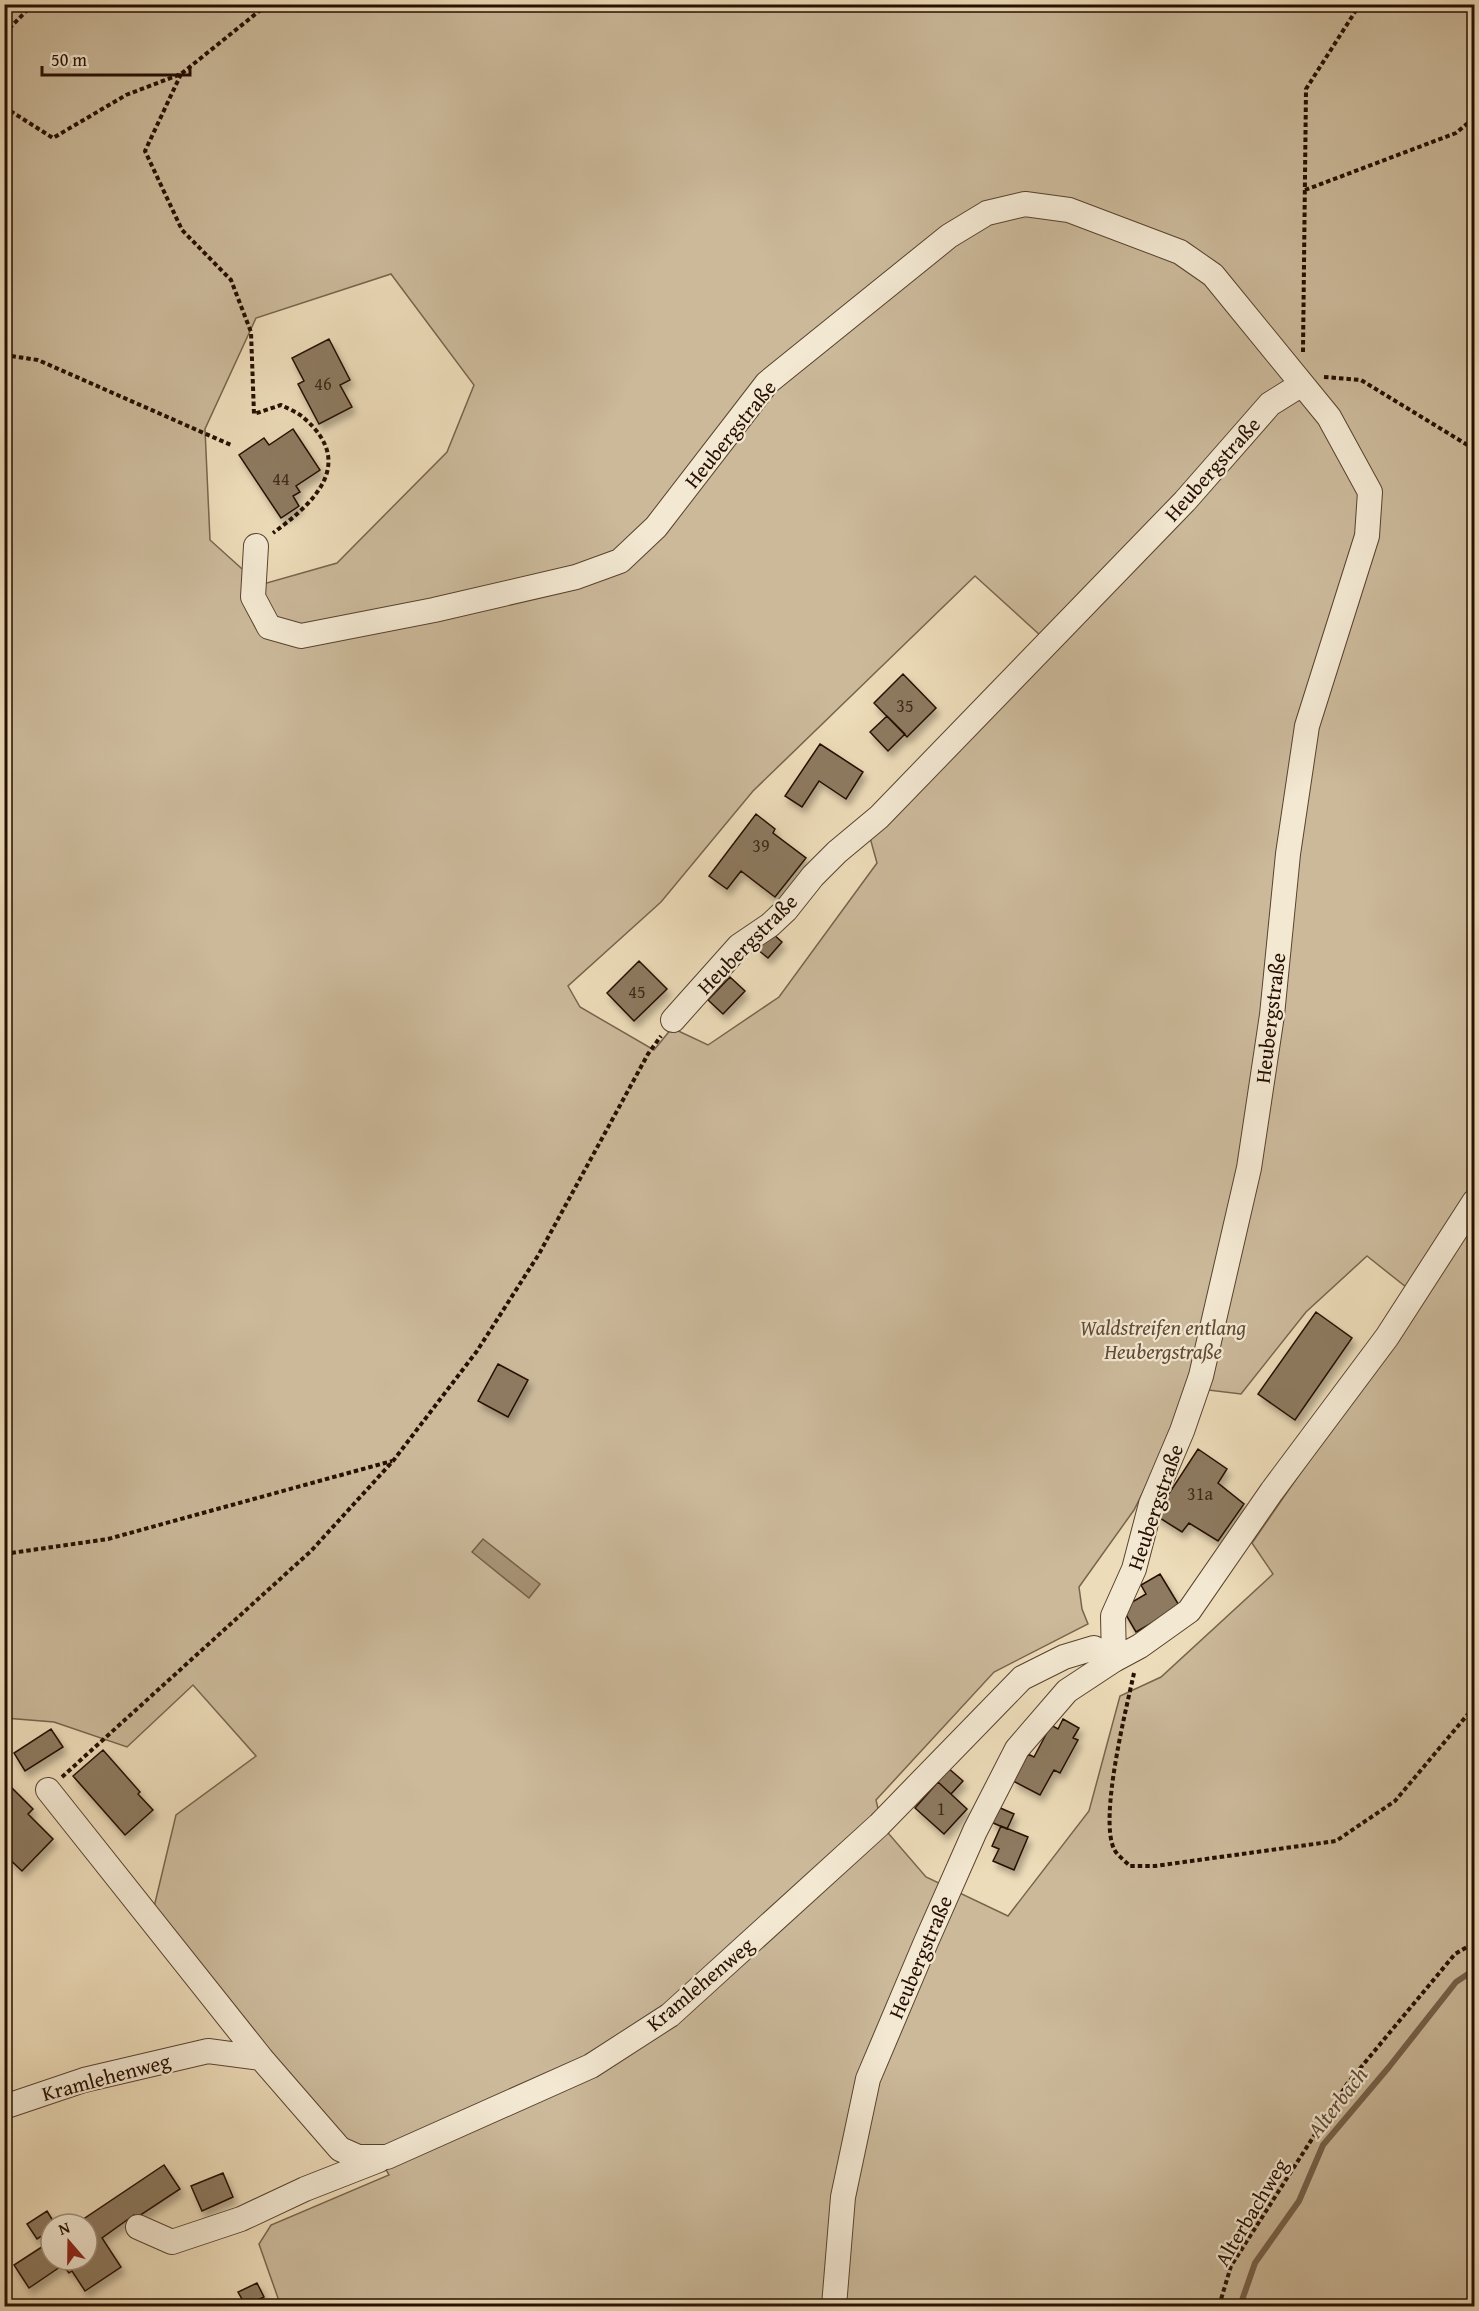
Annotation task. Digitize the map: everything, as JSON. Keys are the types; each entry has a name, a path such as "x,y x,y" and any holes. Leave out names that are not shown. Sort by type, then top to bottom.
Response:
{"street":[{"name":"Heubergstraße","path":"256,546 253,597 269,627 301,636 434,610 576,577 620,561 656,527 767,383 949,236 987,213 1025,204 1068,210 1180,252 1213,275 1329,417 1370,492 1367,536 1307,726 1288,854 1272,1015 1249,1168 1201,1376 1182,1431 1151,1504 1134,1569 1113,1616 1114,1660"},
{"name":"Heubergstraße","path":"673,1020 739,946 770,925 786,910 821,868 879,817 1177,510 1270,404 1302,384"},
{"name":"Heubergstraße","path":"834,2307 843,2198 868,2079 975,1831 1017,1749 1067,1691 1140,1646 1189,1611 1272,1491 1388,1337 1474,1202"},
{"name":"Kramlehenweg","path":"4,2107 84,2080 208,2051 261,2058 340,2149 358,2157 387,2157 591,2066 670,2015 879,1825 1022,1678 1064,1657 1094,1648 1114,1660"},
{"path":"48,1790 261,2058"},
{"path":"208,2051 231,2021"},
{"path":"138,2227 172,2242 241,2219 305,2189 387,2157"}],"path":[{"path":"4,34 33,4"},
{"path":"4,107 53,138 126,95 181,75 268,4"},
{"path":"1360,4 1306,89 1302,384 1328,375 1361,380 1474,449"},
{"path":"181,75 145,151 182,230 231,280 251,332 254,414 281,405 305,419 328,446 328,473 307,505 256,546"},
{"path":"1305,190 1456,133 1474,118"},
{"path":"4,355 38,360 231,445"},
{"path":"48,1790 310,1551 393,1461 477,1350 539,1254 648,1054 673,1020"},
{"path":"4,1554 108,1539 393,1461"},
{"path":"1140,1646 1116,1759 1109,1829 1114,1850 1130,1866 1155,1866 1336,1841 1395,1801 1474,1707"},
{"name":"Alterbachweg","path":"1219,2307 1232,2266 1347,2085 1455,1954 1474,1943"}],"green space":[{"name":"Waldstreifen entlang Heubergstraße","path":"4,5 1474,5 1474,2303 1472,2306 267,2306 279,2301 259,2244 271,2225 389,2175 376,2152 347,2143 322,2120 154,1907 176,1815 256,1756 193,1685 127,1747 54,1722 5,1718","holes":["391,274 474,385 447,452 337,563 260,585 210,540 205,429 256,318","975,576 1052,646 869,834 877,863 779,997 708,1045 672,1028 654,1050 580,1007 568,986 661,902 753,791","1367,1256 1421,1299 1252,1543 1273,1574 1161,1677 1120,1696 1089,1811 1008,1916 926,1877 882,1826 876,1800 994,1672 1088,1624 1082,1609 1079,1587 1134,1510 1161,1456 1200,1389 1241,1394 1306,1312"]}],"shaded area":[{"path":"483,1539 540,1584 529,1598 472,1552"}],"building":[{"path":"329,339 350,380 340,385 352,407 319,424 298,384 304,381 292,358"},
{"path":"293,429 320,470 296,486 300,492 293,496 299,506 281,518 239,455 264,438 269,445"},
{"path":"903,674 936,708 907,737 874,703"},
{"path":"887,716 905,734 888,751 870,732"},
{"path":"820,744 863,772 846,799 819,781 802,807 785,796"},
{"path":"756,814 775,829 773,833 806,858 775,897 741,871 727,889 709,876"},
{"path":"772,933 782,942 768,958 758,950"},
{"path":"639,961 667,989 634,1021 607,993"},
{"path":"730,977 745,991 723,1014 708,1000"},
{"path":"1316,1312 1352,1338 1295,1420 1258,1394"},
{"path":"498,1364 528,1380 508,1417 478,1401"},
{"path":"1198,1449 1227,1469 1218,1483 1244,1504 1218,1541 1189,1523 1182,1532 1155,1515"},
{"path":"1160,1574 1180,1607 1136,1632 1122,1608 1146,1594 1141,1585"},
{"path":"1063,1719 1079,1728 1073,1738 1078,1740 1060,1773 1054,1770 1040,1795 1013,1781 1028,1754 1034,1757 1051,1725 1058,1729"},
{"path":"51,1729 63,1747 25,1771 14,1753"},
{"path":"103,1750 153,1810 125,1835 73,1776"},
{"path":"947,1767 963,1781 951,1794 938,1782 933,1787 931,1785"},
{"path":"938,1782 967,1809 944,1834 915,1808"},
{"path":"8,1784 33,1809 28,1814 53,1839 22,1871 4,1854 4,1788"},
{"path":"998,1807 1014,1814 1007,1829 991,1822"},
{"path":"1001,1826 1028,1837 1014,1870 993,1861 999,1849 992,1846"},
{"path":"164,2165 180,2189 136,2218 134,2215 102,2238 121,2267 85,2291 73,2272 99,2272 99,2212 94,2212"},
{"path":"223,2173 233,2197 202,2211 191,2186"},
{"path":"39,2216 39,2238 37,2239 27,2224"},
{"path":"39,2249 39,2272 53,2272 29,2288 14,2265"},
{"path":"257,2283 264,2297 246,2306 238,2292"}],"waterway":[{"name":"Alterbach","path":"1240,2306 1255,2263 1299,2201 1323,2145 1389,2067 1456,1982 1474,1970"}]}
